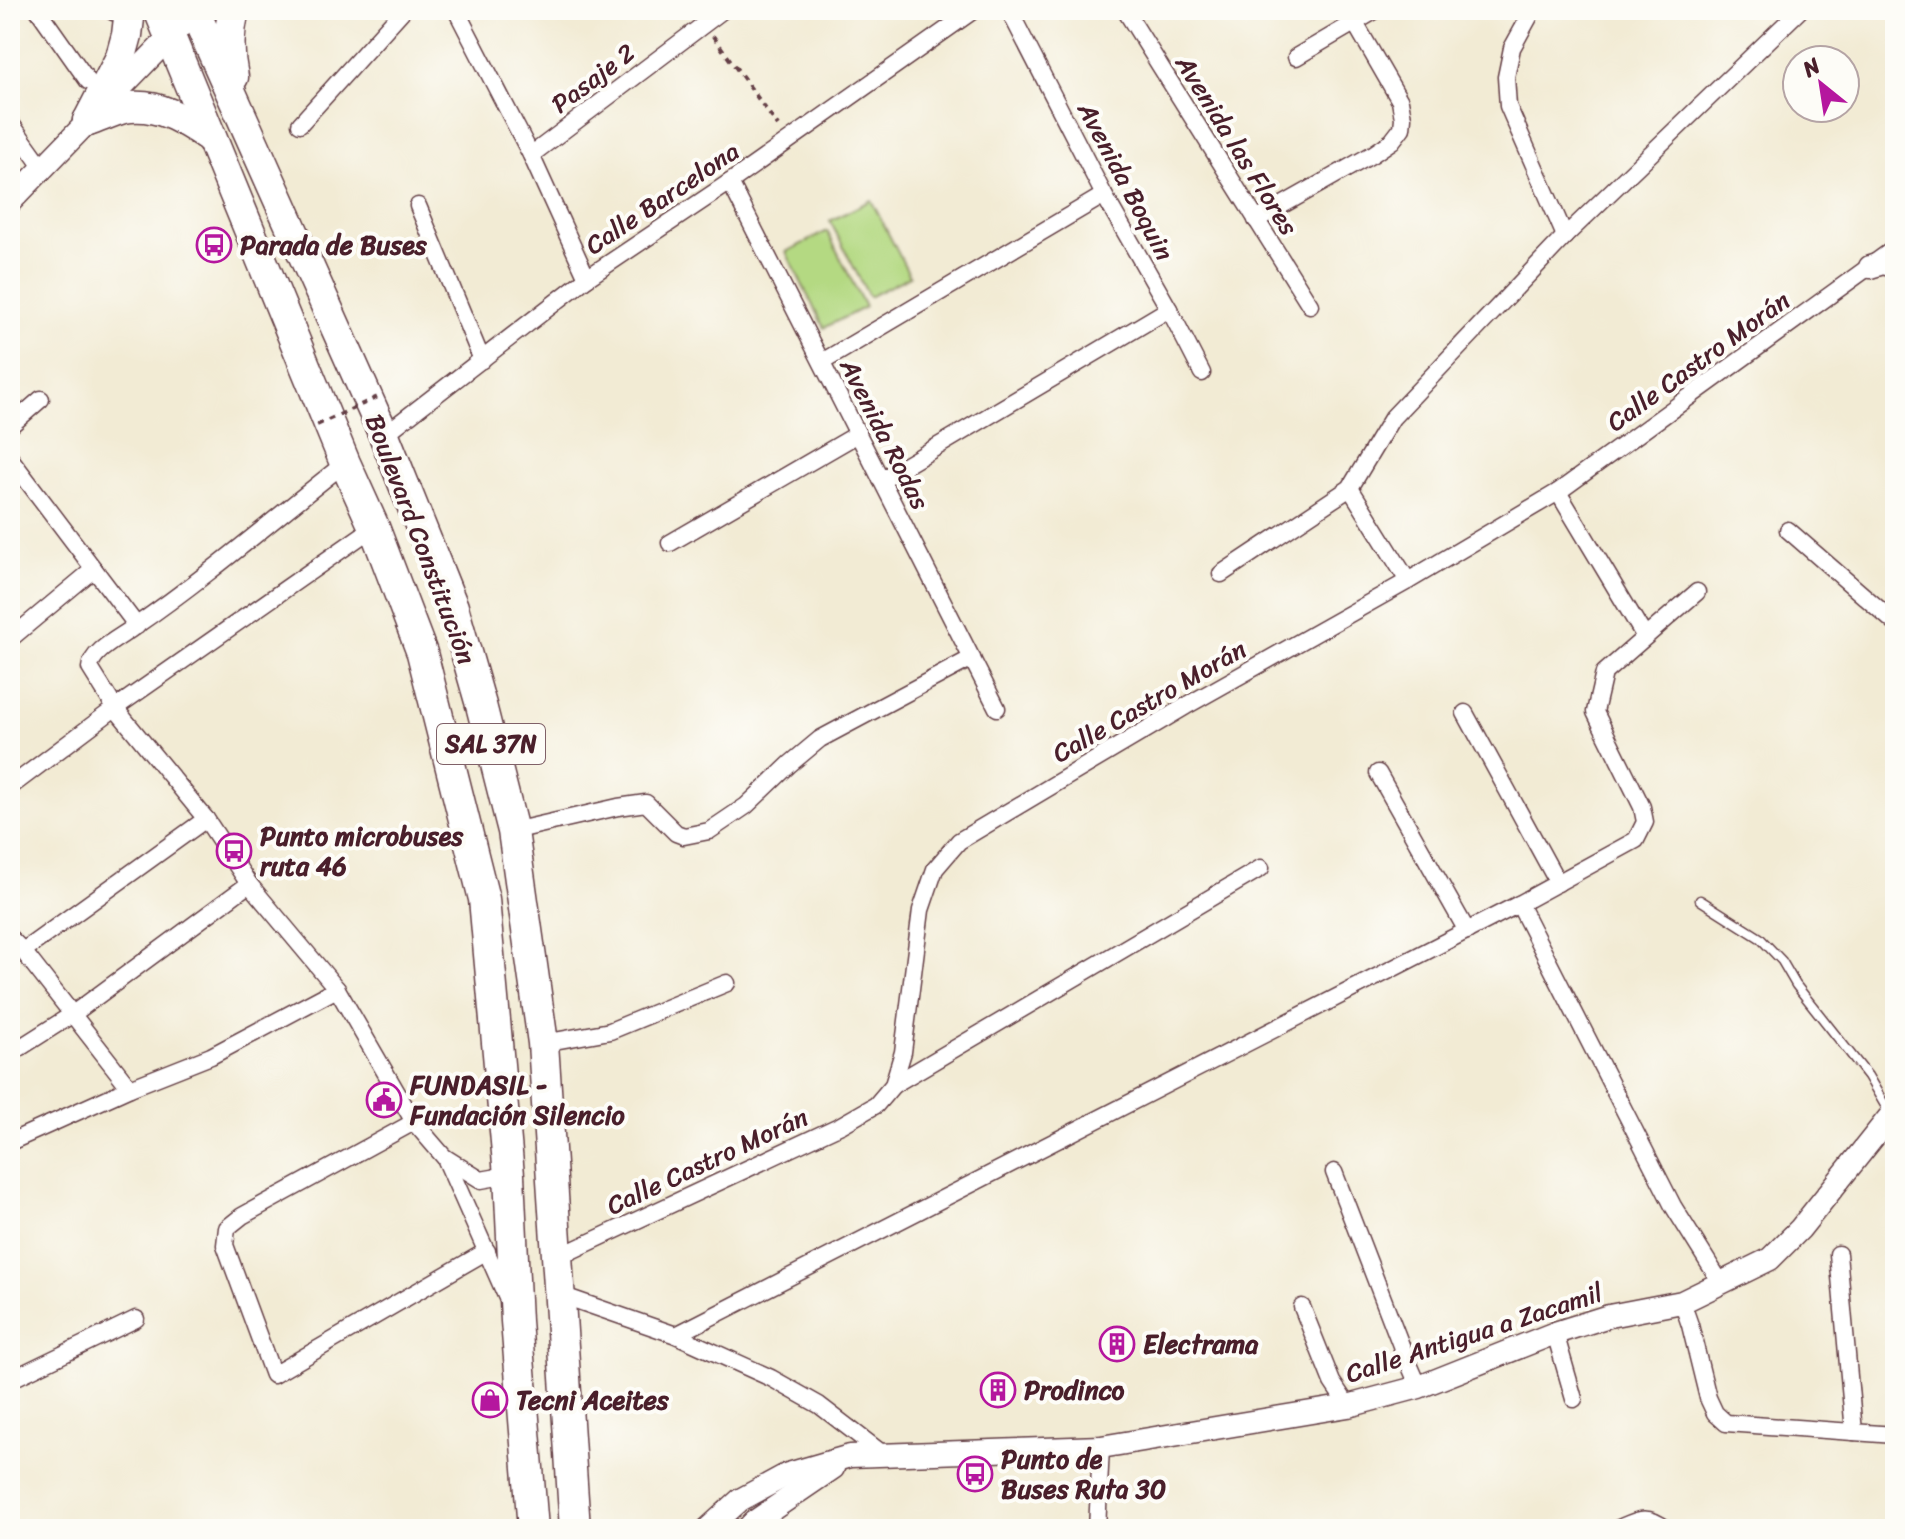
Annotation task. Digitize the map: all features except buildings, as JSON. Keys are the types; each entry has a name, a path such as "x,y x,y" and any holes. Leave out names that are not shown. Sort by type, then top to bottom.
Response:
{"highway":[{"name":"Boulevard Constitución","path":"195,10 384,435 453,607 513,831 543,1043 577,1528"},
{"path":"234,10 229,30 229,60 243,118"},
{"path":"88,121 121,57 127,35 118,11"},
{"name":"Boulevard Constitución","path":"164,24 374,527 422,653 484,899 509,1175 516,1321 533,1528"},
{"path":"88,121 125,108 151,108 181,117 211,138"}],"street":[{"path":"38,10 88,81"},
{"path":"10,202 88,121 164,24 195,10"},
{"path":"300,124 403,10"},
{"name":"Pasaje 2","path":"531,155 723,10"},
{"name":"Calle Barcelona","path":"384,435 587,278 730,182 974,10"},
{"name":"Avenida Boquin","path":"1009,10 1104,195 1202,373"},
{"name":"Avenida las Flores","path":"1125,10 1310,305"},
{"path":"1296,57 1376,10"},
{"path":"1533,10 1512,48 1506,77 1508,106 1565,236"},
{"path":"1221,574 1350,488 1392,418 1565,236 1800,10"},
{"path":"457,11 531,155 587,278"},
{"path":"1256,220 1373,154 1392,141 1402,128 1400,101 1355,23"},
{"path":"10,122 43,168"},
{"name":"Avenida Rodas","path":"730,182 997,708"},
{"path":"822,362 1104,195"},
{"path":"418,206 482,360"},
{"name":"Calle Castro Morán","path":"556,1258 841,1125 876,1105 893,1085 903,1052 921,910 935,869 959,841 1558,492 1895,248"},
{"path":"1870,267 1883,263 1895,266"},
{"path":"881,480 1169,309"},
{"path":"10,426 41,399"},
{"path":"670,543 858,434"},
{"path":"10,458 137,626"},
{"path":"345,463 137,626 98,652 90,662 90,668 115,708 206,819 249,884 337,989 414,1122 445,1158 516,1321"},
{"path":"1350,488 1408,581"},
{"path":"1558,492 1645,637"},
{"path":"10,787 115,708 374,527"},
{"path":"1788,530 1895,623"},
{"path":"10,639 94,569"},
{"path":"676,1335 1467,931 1636,840 1645,822 1642,807 1595,712 1604,673 1697,592"},
{"path":"513,831 646,803 676,833 684,836 709,831 746,806 820,739 972,658"},
{"path":"1465,713 1558,883"},
{"path":"1378,773 1467,931"},
{"path":"23,951 206,819"},
{"path":"893,1085 1261,868"},
{"path":"10,1054 73,1014 249,884"},
{"path":"1519,904 1673,1206 1721,1283"},
{"path":"10,938 130,1088"},
{"path":"543,1043 610,1031 727,983"},
{"path":"10,1142 130,1088 211,1056 337,989"},
{"name":"Calle Antigua a Zacamil","path":"708,1529 740,1500 788,1474 850,1456 1101,1447 1348,1406 1419,1387 1555,1333 1609,1316 1682,1302 1770,1259 1800,1229 1893,1112"},
{"path":"414,1122 242,1216 227,1228 225,1245 273,1375 487,1251"},
{"path":"445,1158 481,1180 509,1175"},
{"path":"1334,1172 1419,1387"},
{"path":"1838,1254 1854,1432"},
{"path":"561,1295 676,1335 771,1378 819,1405 883,1454"},
{"path":"1682,1302 1708,1398 1715,1413 1726,1423 1895,1435"},
{"path":"1302,1307 1332,1382 1348,1406"},
{"path":"10,1380 136,1319"},
{"path":"1555,1333 1574,1399"},
{"path":"1097,1529 1101,1447"},
{"path":"747,1529 850,1456"},
{"path":"1617,1529 1642,1518 1656,1521 1666,1529"}],"lane":[{"path":"1700,900 1760,938 1782,961 1796,985 1893,1112"}],"path":[{"path":"704,24 789,141"},
{"path":"317,425 380,396"}],"green space":[{"path":"871,200 910,276 869,297 830,221"},
{"path":"827,231 865,307 824,328 786,252"}],"place":[{"name":"Parada de Buses","path":"214,245"},
{"name":"Punto microbuses ruta 46","path":"234,851"},
{"name":"FUNDASIL - Fundación Silencio","path":"384,1100"},
{"name":"Electrama","path":"1117,1344"},
{"name":"Prodinco","path":"998,1390"},
{"name":"Tecni Aceites","path":"490,1400"},
{"name":"Punto de Buses Ruta 30","path":"975,1474"}]}
